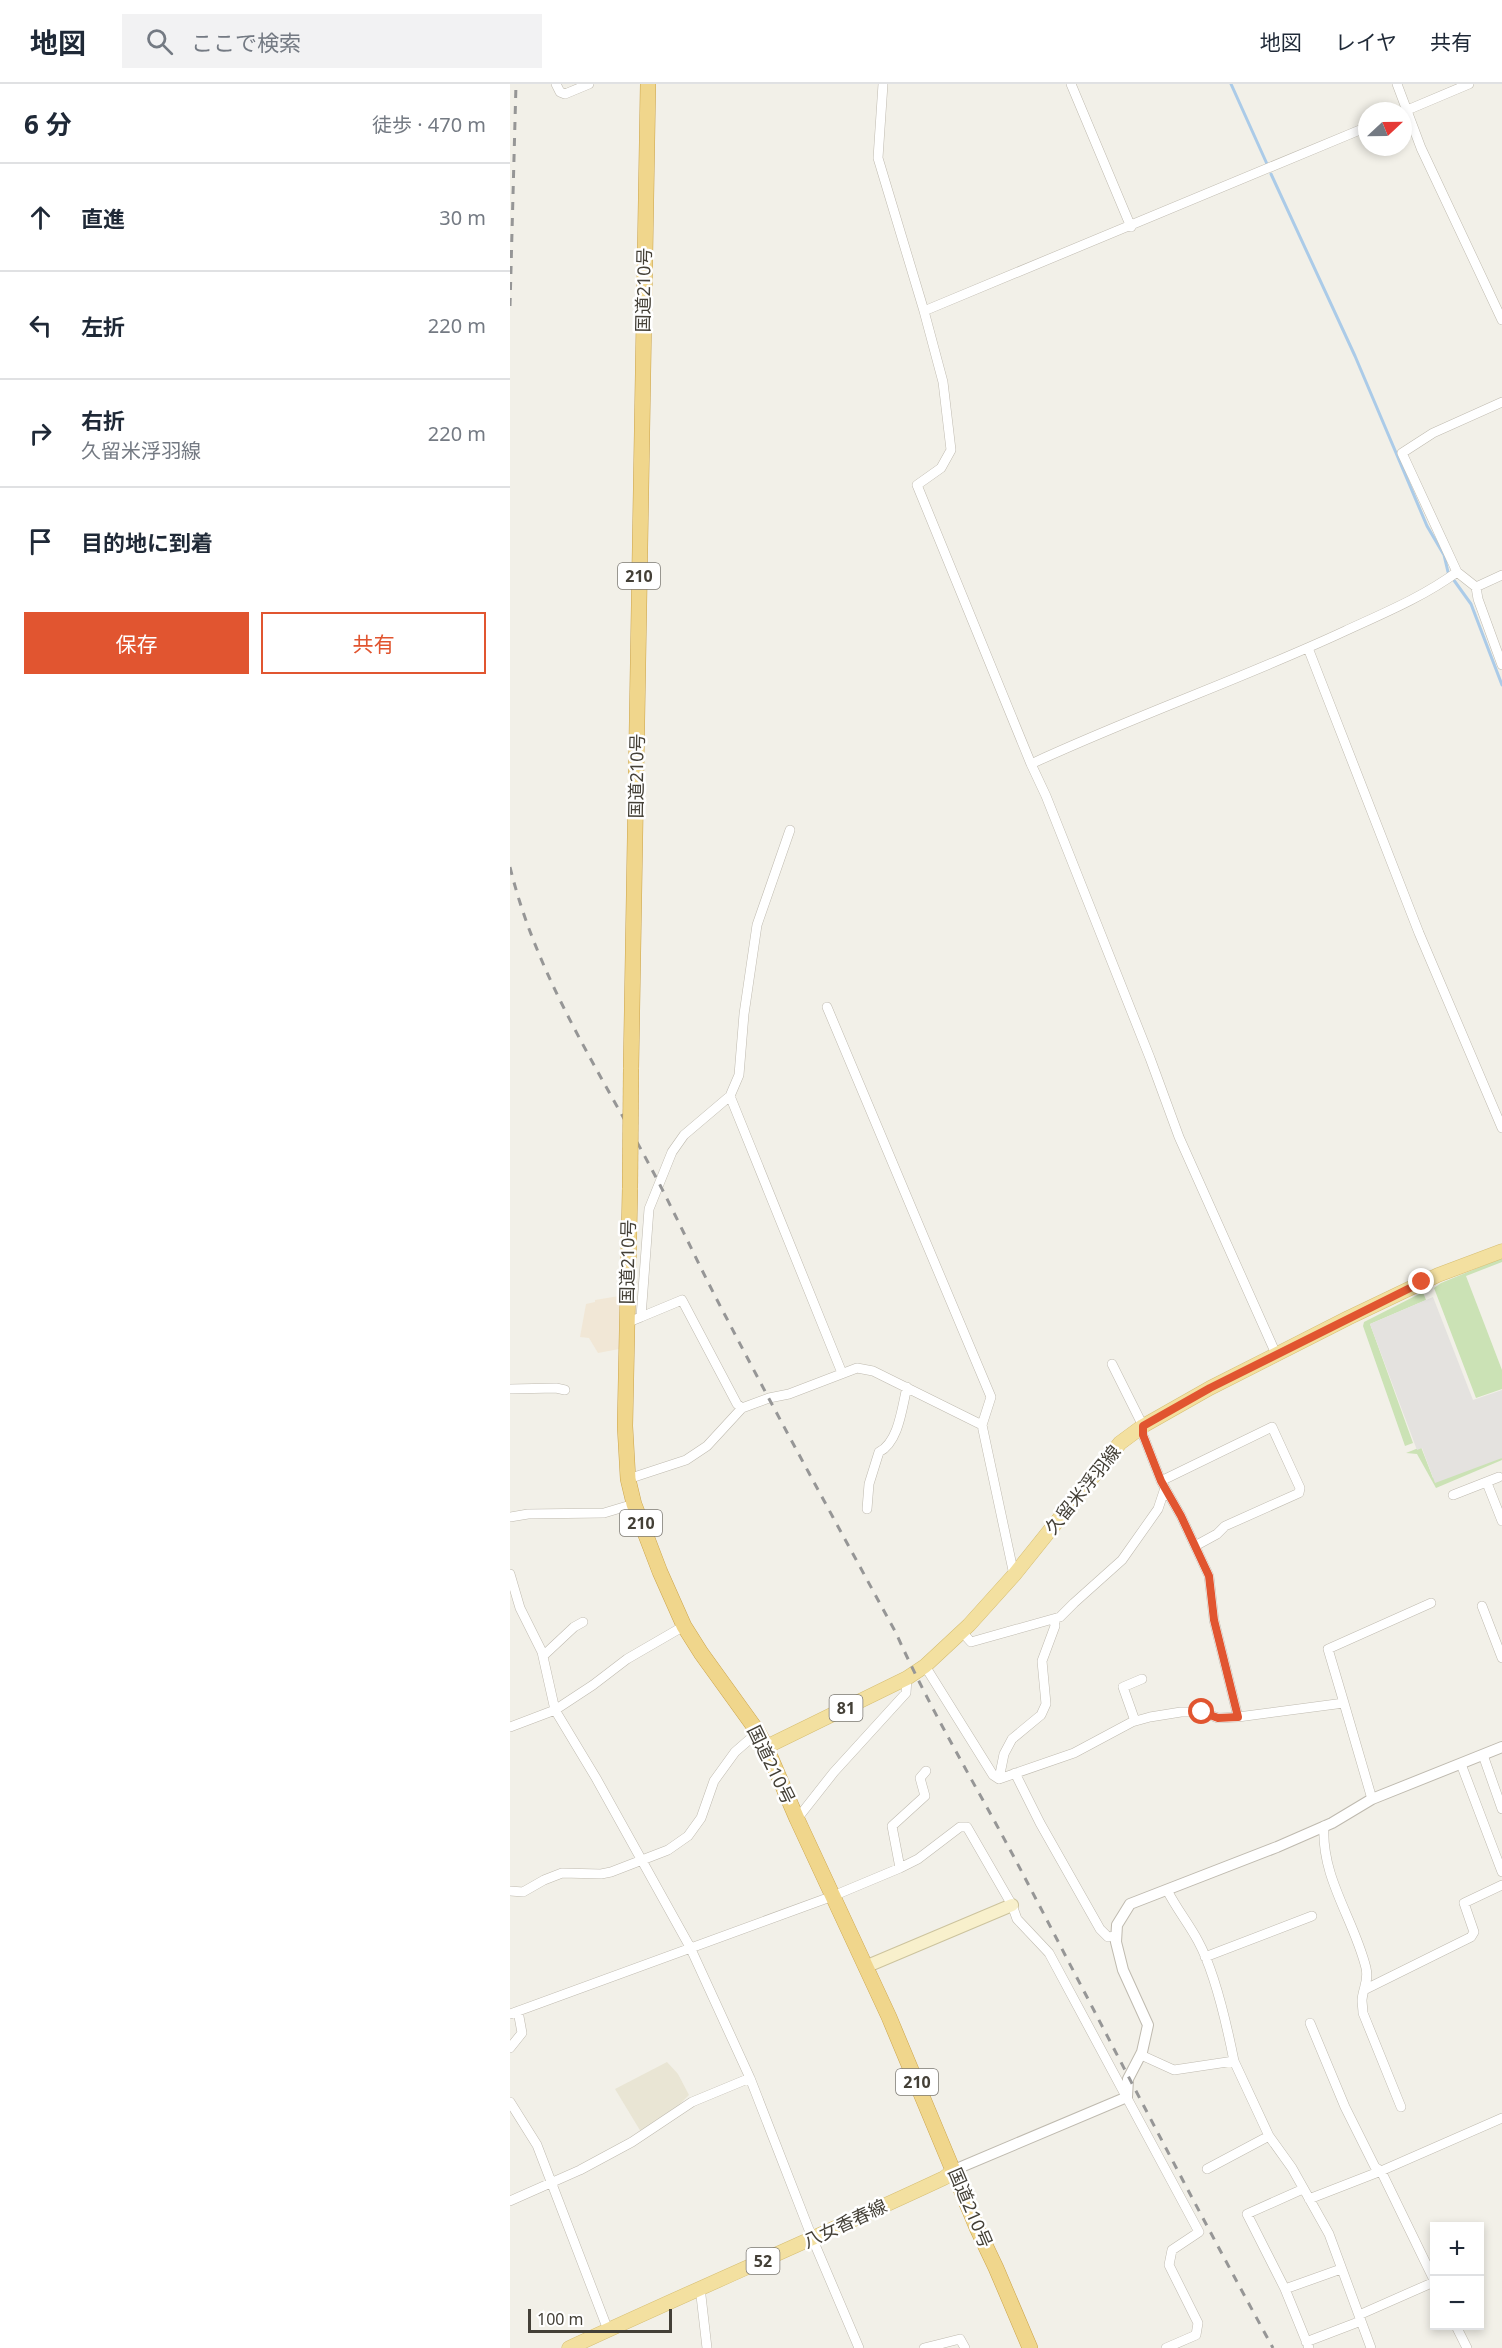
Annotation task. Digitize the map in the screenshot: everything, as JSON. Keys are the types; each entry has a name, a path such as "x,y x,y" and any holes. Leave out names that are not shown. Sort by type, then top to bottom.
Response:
{"highway":[{"name":"国道210号","path":"648,84 626,1323 625,1426 628,1479 634,1504 667,1591 684,1626 766,1747 832,1896 890,2016 1029,2348"}],"main road":[{"name":"久留米浮羽線","path":"925,1666 962,1632 1014,1575 1120,1443 1143,1426 1172,1408 1276,1354 1422,1282 1502,1251"},
{"name":"81","path":"766,1747 907,1678 925,1666"},
{"path":"865,1967 1012,1905"},
{"name":"八女香春線","path":"569,2348 700,2287 813,2240 944,2178 954,2170"}],"street":[{"path":"556,84 560,92 565,94 589,84"},
{"path":"883,84 878,158 943,382 951,450 941,468 917,485 1046,796 1179,1137 1276,1354"},
{"path":"1071,84 1131,227"},
{"path":"1397,84 1403,102"},
{"path":"1412,108 1469,84"},
{"path":"1412,126 1502,320"},
{"path":"924,311 1358,131"},
{"path":"1502,402 1433,433 1402,453 1455,574 1476,587 1478,599 1502,664"},
{"path":"1031,764 1075,743 1308,648 1418,597 1455,574"},
{"path":"1476,587 1502,575"},
{"path":"1308,648 1419,933 1502,1128"},
{"path":"641,1317 649,1209 672,1152 684,1135 730,1096 739,1075 744,1014 757,925 790,830"},
{"path":"828,1007 991,1397 982,1425 1014,1575"},
{"path":"730,1096 842,1373"},
{"path":"626,1323 682,1300 737,1404 742,1408"},
{"path":"1112,1364 1143,1426 1143,1435 1163,1484 1209,1576 1214,1620 1238,1717"},
{"path":"628,1479 686,1460 725,1430 742,1408 769,1398 789,1394 857,1368 873,1371 982,1425"},
{"path":"510,1389 556,1388 565,1390"},
{"path":"867,1509 869,1484 879,1452 888,1446 895,1433 907,1388"},
{"path":"1163,1484 1272,1426 1300,1488 1299,1493 1225,1526 1217,1534 1195,1546"},
{"path":"1453,1495 1499,1477"},
{"path":"1487,1483 1502,1521"},
{"path":"962,1632 971,1642 1060,1617 1122,1560 1158,1509 1163,1484"},
{"path":"510,1517 528,1514 604,1513 634,1504"},
{"path":"510,1574 520,1608 543,1656 555,1710 690,1947 750,2078 813,2240 859,2348"},
{"path":"1372,1799 1328,1649 1431,1603"},
{"path":"1482,1606 1502,1658"},
{"path":"999,1779 1004,1754 1012,1739 1041,1715 1046,1704 1042,1661 1055,1626 1054,1619"},
{"path":"543,1656 574,1627 584,1622"},
{"path":"510,1727 555,1710 627,1659 684,1626"},
{"path":"925,1666 965,1733 993,1775 999,1779"},
{"path":"797,1820 834,1772 906,1693 907,1678"},
{"path":"1135,1721 1123,1687 1142,1679"},
{"path":"999,1779 1074,1753 1135,1721 1182,1712 1202,1712 1218,1718 1238,1717 1344,1702"},
{"path":"510,1891 523,1892 562,1873 601,1874 668,1850 688,1836 701,1818 714,1781 735,1752 758,1732"},
{"path":"1127,2097 1128,2079 1141,2055 1148,2025 1123,1970 1116,1942 1118,1925 1130,1904 1277,1847 1324,1826 1372,1799 1502,1747"},
{"path":"1483,1755 1502,1809"},
{"path":"1461,1764 1502,1872"},
{"path":"900,1868 892,1826 925,1796 920,1778 926,1771"},
{"path":"1015,1773 1040,1823 1100,1929 1108,1937 1116,1936"},
{"path":"1324,1826 1323,1841 1328,1869 1366,1969 1366,1989 1362,1997 1364,2013 1401,2107"},
{"path":"510,2048 522,2033 514,2013 832,1896 918,1859 960,1827 967,1827 1012,1905 1017,1919 1049,1953 1199,2232 1172,2250 1169,2265 1198,2323 1196,2335 1166,2348"},
{"path":"1366,1989 1470,1937 1474,1932 1464,1903 1502,1885"},
{"path":"1167,1890 1199,1942 1205,1957 1228,2030 1234,2061 1269,2136 1329,2234 1371,2348"},
{"path":"1205,1957 1312,1916"},
{"path":"1310,2022 1345,2107 1375,2167 1381,2171 1432,2276"},
{"path":"1141,2055 1174,2070 1234,2061"},
{"path":"510,2201 632,2142 692,2102 750,2078"},
{"path":"954,2170 1127,2097"},
{"path":"510,2102 537,2145 553,2182 608,2330"},
{"path":"1309,2199 1381,2171 1502,2118"},
{"path":"1207,2169 1269,2136"},
{"path":"1303,2189 1247,2214 1285,2289 1307,2345 1430,2283"},
{"path":"1285,2289 1341,2269"},
{"path":"700,2287 707,2348"},
{"path":"1458,2330 1467,2348"},
{"path":"924,2348 960,2339 965,2348"}],"shaded area":[{"path":"619,1296 619,1349 598,1353 589,1338 580,1337 586,1304"},
{"path":"1433,1297 1473,1400 1502,1390 1502,1458 1435,1483 1422,1448 1417,1450 1370,1324"},
{"path":"667,2062 678,2074 689,2095 674,2110 641,2132 615,2089"}],"green space":[{"path":"1502,1258 1502,1262 1466,1276 1502,1370 1502,1389 1476,1398 1434,1288"},
{"path":"1423,1292 1426,1300 1370,1324 1413,1443 1405,1446 1363,1326 1364,1322"},
{"path":"1421,1447 1433,1478 1501,1452 1502,1460 1436,1488 1417,1454 1406,1453"}],"waterway":[{"path":"1231,84 1267,164"},
{"path":"1271,174 1355,356 1427,526 1444,555 1448,572 1471,604 1502,685"}],"railway":[{"path":"510,306 516,84"},
{"path":"510,867 522,910 538,951 576,1031 661,1187 709,1285 896,1633 942,1727 1009,1848 1273,2348"}],"route":[{"path":"1202,1712 1218,1718 1238,1717 1227,1665 1214,1620 1209,1576 1181,1516 1161,1481 1143,1435 1143,1426 1210,1388 1422,1282"}]}
